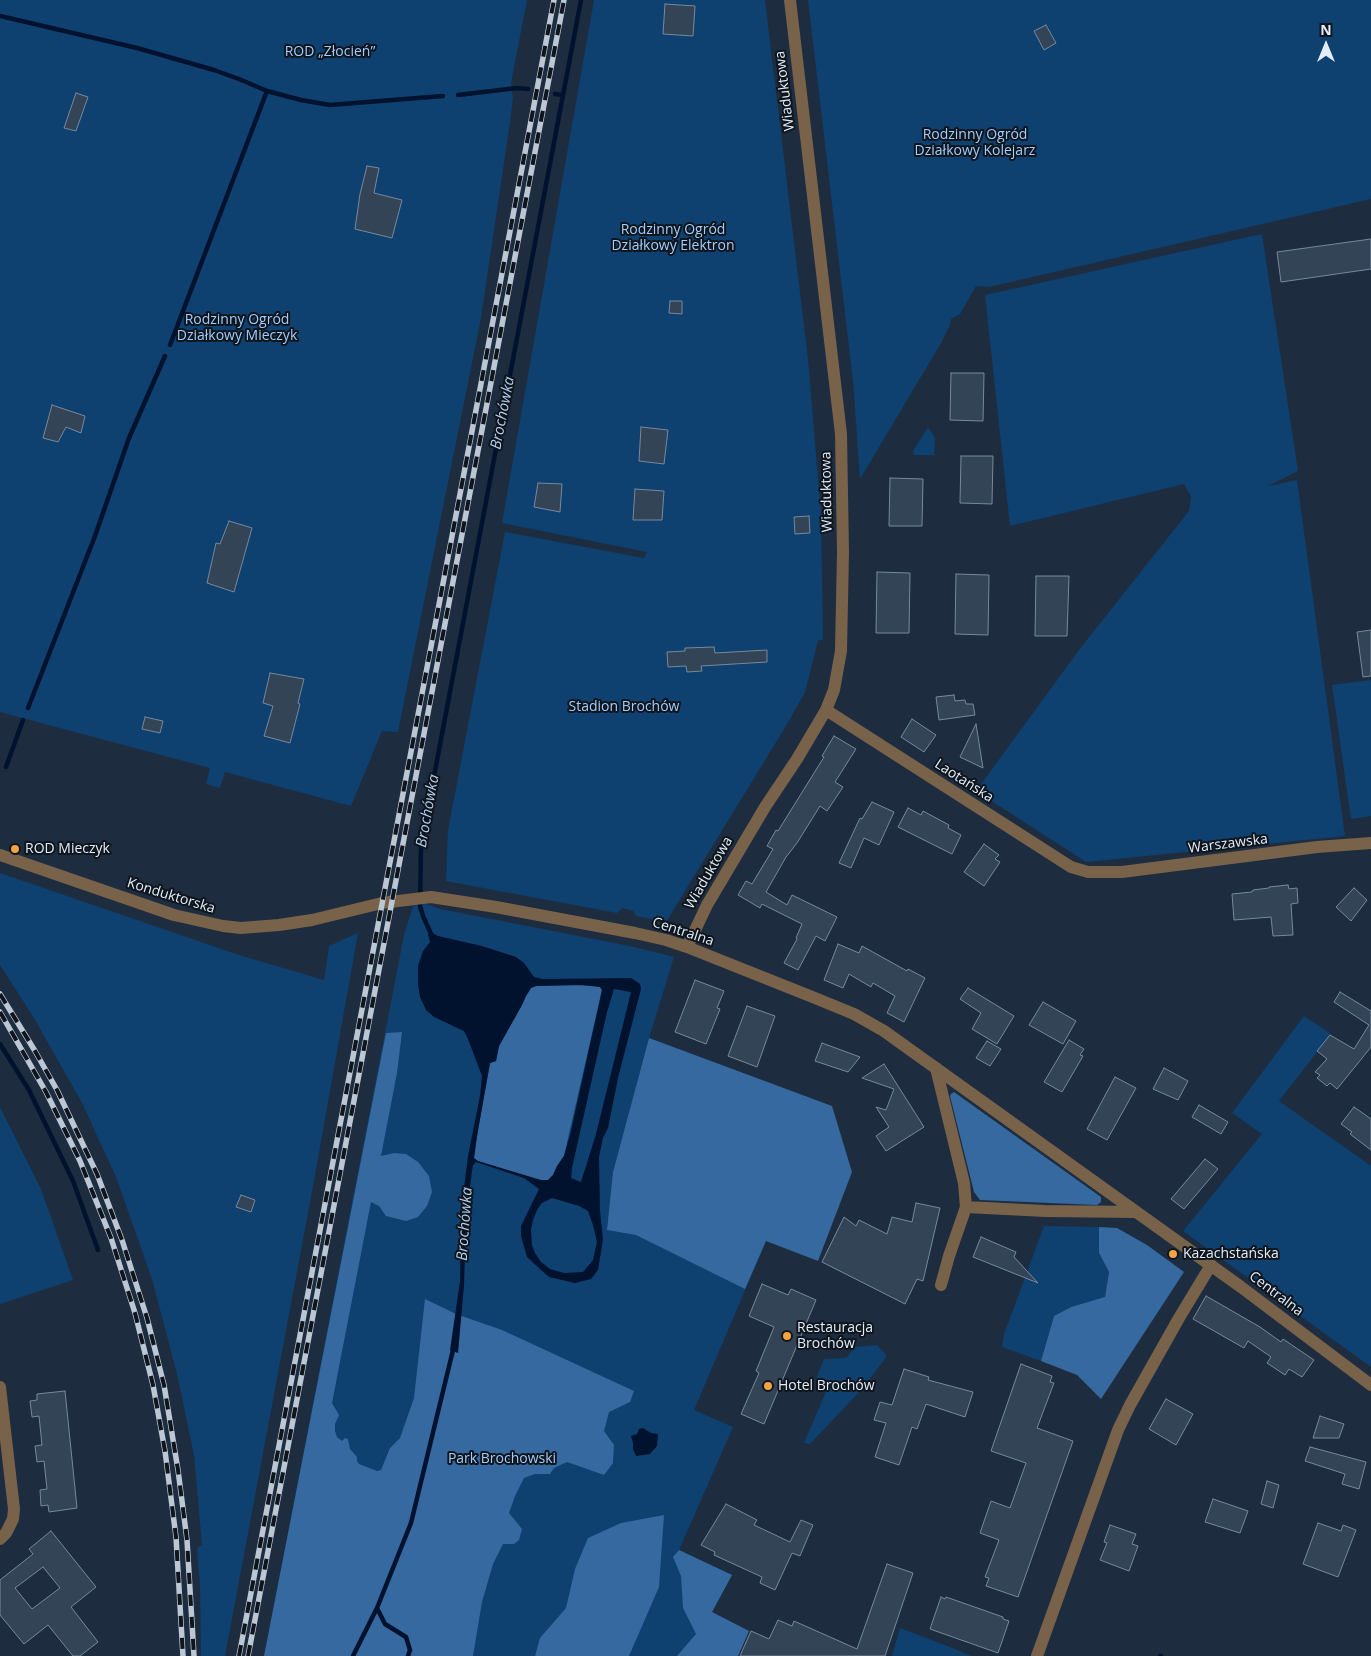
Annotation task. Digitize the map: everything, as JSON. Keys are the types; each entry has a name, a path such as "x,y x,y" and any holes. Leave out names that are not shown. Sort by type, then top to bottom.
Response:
{"street":[{"name":"Wiaduktowa","path":"687,947 707,905 765,807 797,759 826,710 834,690 841,651 843,552 841,434 790,0"},
{"name":"Laotańska","path":"826,710 1071,867 1088,872"},
{"name":"Warszawska","path":"1088,872 1122,872 1307,848 1371,843"},
{"name":"Konduktorska","path":"0,855 174,915 223,926 241,928 279,925 312,920 403,900"},
{"name":"Centralna","path":"403,900 431,897 488,905 666,940 854,1014 884,1031 1211,1265 1371,1385"},
{"path":"936,1068 962,1174 966,1207 941,1285"},
{"path":"966,1207 1045,1211 1136,1212"},
{"path":"1037,1656 1118,1430 1130,1404 1211,1265"},
{"path":"0,1387 14,1509 13,1519 6,1533 0,1539"}],"green space":[{"name":"Rodzinny Ogród Działkowy Mieczyk","path":"0,0 527,0 511,83 513,98 510,122 481,318 398,732 382,731 351,806 225,772 220,788 206,784 210,768 0,712"},
{"path":"594,0 765,0 808,359 821,515 823,639 818,641 805,692 666,922 636,916 633,911 622,908 617,913 446,881 448,830 505,532 644,558 647,552 502,523"},
{"name":"Rodzinny Ogród Działkowy Kolejarz","path":"808,0 1371,0 1371,199 989,287 976,286 960,314 951,319 941,343 860,479 853,381"},
{"path":"1262,234 1298,471 1268,486 1297,480 1345,836 1086,862 976,791 1082,646 1189,511 1191,497 1184,484 1010,526 985,295"},
{"path":"928,427 935,438 934,455 914,455 913,451"},
{"path":"1371,680 1371,816 1351,819 1332,685"},
{"path":"0,873 239,955 324,980 329,946 358,933 314,1181 225,1656 201,1656 200,1586 197,1548 202,1545 194,1455 177,1374 152,1279 116,1177 82,1103 34,1018 0,965"},
{"name":"Park Brochowski","path":"426,904 440,909 630,946 674,957 649,1038 613,1172 766,1241 694,1410 733,1427 679,1550 732,1575 712,1612 749,1631 738,1656 264,1656 404,935 413,906"},
{"path":"574,985 600,987 602,990 564,1156 548,1180 520,1175 478,1161 474,1158 490,1063 496,1061 499,1046 526,996 531,988 536,986"},
{"path":"1304,1016 1331,1034 1279,1101 1371,1166 1371,1367 1183,1231 1262,1134 1232,1113"},
{"path":"402,1032 397,1073 381,1156 394,1153 406,1154 418,1162 429,1176 432,1192 427,1206 418,1217 406,1221 386,1216 379,1206 371,1202 332,1403 339,1415 335,1424 337,1437 342,1441 345,1438 348,1439 350,1449 357,1457 359,1464 377,1471 381,1470 390,1448 400,1438 414,1398 425,1299 456,1314 502,1330 634,1391 630,1402 609,1412 604,1431 614,1445 613,1463 604,1475 567,1462 554,1468 550,1474 535,1474 524,1478 509,1513 522,1529 519,1540 514,1544 503,1544 493,1564 482,1602 473,1656 264,1656 386,1033"},
{"path":"649,1038 832,1106 852,1172 818,1261 766,1241 745,1289 636,1235 607,1230 613,1172"},
{"path":"954,1092 1101,1197 1101,1202 1097,1205 980,1200 974,1192 950,1096"},
{"path":"0,1107 41,1189 73,1280 0,1304"},
{"path":"1044,1226 1099,1227 1099,1253 1109,1272 1105,1298 1071,1307 1054,1316 1041,1361 1002,1347 1004,1334"},
{"path":"1099,1227 1117,1228 1147,1245 1184,1272 1101,1399 1077,1375 1041,1361 1054,1316 1071,1307 1105,1297 1109,1272 1099,1253"},
{"path":"877,1345 887,1356 863,1388 810,1444 804,1443 828,1387 816,1379 824,1359 846,1358 855,1347"},
{"path":"664,1515 659,1587 629,1656 535,1656 540,1638 566,1608 575,1569 588,1538 621,1523"},
{"path":"679,1550 732,1575 712,1612 749,1631 738,1656 677,1656 696,1634 683,1608 681,1576 673,1557"},
{"path":"900,1628 955,1649 971,1656 892,1656"}],"water":[{"path":"431,932 438,936 482,946 516,957 524,963 534,977 543,979 631,978 640,984 641,989 618,1078 608,1128 603,1138 599,1157 600,1211 603,1239 598,1270 591,1279 575,1283 549,1277 541,1270 527,1257 521,1236 521,1226 539,1189 524,1178 476,1162 473,1165 466,1219 464,1285 458,1353 450,1350 460,1281 461,1213 468,1156 482,1076 464,1031 434,1017 426,1010 420,997 418,966 423,951 430,942 428,934","holes":["582,985 600,987 602,990 571,1131 564,1156 553,1175 548,1180 541,1180 478,1161 474,1158 490,1063 496,1061 499,1046 526,996 531,988 536,986","614,989 631,992 596,1134 581,1182 571,1178 572,1168 607,1012","552,1198 579,1206 588,1211 597,1242 593,1260 583,1272 564,1273 550,1269 541,1262 535,1253 532,1245 531,1230 537,1210 542,1203"]},
{"path":"643,1428 651,1433 658,1434 657,1446 650,1454 636,1456 631,1436 637,1434 639,1429"}],"building":[{"path":"665,4 695,6 693,36 663,34"},
{"path":"1046,25 1056,43 1044,50 1034,31"},
{"path":"76,93 88,97 76,131 64,128"},
{"path":"367,166 379,168 374,193 402,200 392,238 355,229 360,194"},
{"path":"1371,239 1371,269 1281,282 1277,252"},
{"path":"670,301 682,301 682,314 669,313"},
{"path":"951,373 984,373 983,421 950,420"},
{"path":"52,405 85,416 81,433 66,427 58,442 43,438"},
{"path":"641,427 668,430 664,464 639,461"},
{"path":"961,456 993,456 992,504 960,503"},
{"path":"890,478 923,479 922,526 889,526"},
{"path":"538,483 562,484 560,512 534,507"},
{"path":"635,489 664,491 662,520 633,520"},
{"path":"809,516 810,533 795,534 794,517"},
{"path":"229,521 252,528 234,592 207,583 216,543 220,544"},
{"path":"877,572 910,573 909,633 876,633"},
{"path":"956,574 989,575 988,635 955,634"},
{"path":"1036,576 1069,576 1067,636 1035,636"},
{"path":"1371,630 1371,676 1363,677 1357,632"},
{"path":"714,647 715,653 767,650 767,662 701,666 702,671 687,672 686,666 668,667 667,652 685,651 685,648"},
{"path":"270,673 304,679 290,743 264,736 273,706 263,703"},
{"path":"954,695 955,701 965,700 966,704 973,704 975,715 939,720 936,697"},
{"path":"145,717 163,721 160,733 142,729"},
{"path":"912,719 936,735 924,752 901,737"},
{"path":"976,724 983,768 960,757"},
{"path":"834,736 856,749 835,782 843,787 827,811 820,806 786,857 766,892 787,905 792,895 837,917 825,941 816,936 798,970 784,963 797,939 802,924 762,904 760,908 738,895 746,881 752,884 773,849 767,846 824,757 822,756"},
{"path":"872,802 894,812 879,845 864,838 851,868 839,863 860,818 862,819"},
{"path":"908,808 921,815 923,811 949,825 948,828 961,835 952,854 898,827"},
{"path":"984,844 999,855 995,859 1000,862 984,886 964,872"},
{"path":"1288,885 1289,889 1297,888 1298,903 1291,904 1293,935 1273,936 1271,917 1234,920 1232,894"},
{"path":"1354,888 1367,900 1351,921 1336,907"},
{"path":"838,944 859,953 862,946 907,971 908,969 925,978 904,1022 887,1013 895,996 873,983 871,987 849,974 843,988 824,980"},
{"path":"695,980 724,991 717,1008 720,1009 706,1044 675,1032"},
{"path":"968,988 1014,1016 997,1044 972,1029 981,1013 960,999"},
{"path":"1340,992 1371,1011 1371,1047 1337,1089 1330,1083 1327,1086 1317,1078 1320,1075 1315,1072 1327,1059 1317,1051 1330,1035 1354,1049 1369,1025 1334,1002"},
{"path":"1043,1002 1076,1021 1063,1044 1029,1025"},
{"path":"747,1006 775,1016 757,1067 728,1056"},
{"path":"1069,1040 1084,1049 1080,1055 1083,1056 1062,1092 1044,1082"},
{"path":"987,1041 1001,1049 990,1066 976,1058"},
{"path":"822,1043 860,1057 848,1072 815,1061"},
{"path":"884,1064 924,1127 886,1151 876,1136 889,1127 876,1107 886,1110 894,1089 862,1078"},
{"path":"1164,1068 1188,1081 1178,1100 1153,1089"},
{"path":"1115,1077 1136,1088 1107,1140 1087,1129"},
{"path":"1199,1105 1228,1122 1221,1134 1192,1117"},
{"path":"1354,1107 1371,1119 1371,1150 1350,1134 1352,1132 1341,1124"},
{"path":"1205,1159 1218,1169 1184,1209 1171,1199"},
{"path":"241,1195 255,1200 251,1212 236,1207"},
{"path":"916,1203 940,1208 923,1281 917,1279 905,1304 822,1262 844,1217 856,1226 859,1220 887,1234 892,1217 912,1222"},
{"path":"981,1237 1016,1252 1014,1257 1038,1283 973,1257"},
{"path":"762,1284 788,1295 791,1289 816,1300 764,1424 741,1414 759,1373 756,1371 774,1327 749,1316"},
{"path":"1206,1296 1260,1327 1281,1342 1283,1339 1314,1360 1302,1377 1289,1369 1285,1375 1267,1363 1271,1357 1248,1341 1244,1348 1193,1319"},
{"path":"1021,1364 1052,1376 1050,1382 1054,1383 1037,1428 1073,1441 1018,1597 986,1586 989,1578 985,1577 999,1540 980,1533 991,1501 1010,1508 1026,1463 991,1451"},
{"path":"904,1369 929,1377 928,1380 973,1392 965,1417 926,1404 917,1429 912,1427 899,1465 875,1457 886,1423 874,1420 880,1402 892,1405"},
{"path":"65,1391 77,1508 49,1512 48,1505 41,1506 40,1490 47,1489 44,1461 37,1462 35,1446 42,1445 39,1416 32,1417 30,1401 37,1400 37,1394"},
{"path":"1166,1399 1193,1414 1176,1445 1149,1429"},
{"path":"1320,1416 1344,1424 1339,1438 1313,1438"},
{"path":"1310,1447 1366,1462 1359,1489 1342,1484 1345,1474 1305,1461"},
{"path":"1267,1481 1279,1485 1273,1508 1261,1504"},
{"path":"1213,1499 1248,1511 1240,1533 1205,1522"},
{"path":"726,1504 757,1520 754,1525 790,1542 801,1520 813,1525 800,1556 792,1553 775,1590 760,1583 762,1577 714,1555 715,1552 701,1545"},
{"path":"1318,1523 1341,1531 1343,1525 1356,1530 1338,1577 1303,1564"},
{"path":"1110,1525 1136,1534 1132,1544 1138,1546 1129,1571 1100,1560 1107,1543 1104,1542"},
{"path":"51,1531 96,1587 71,1607 98,1642 80,1656 73,1656 48,1625 24,1644 0,1615 0,1580 33,1554 29,1549","holes":["43,1567 60,1588 32,1609 15,1588"]},
{"path":"887,1564 913,1573 885,1656 740,1656 751,1631 769,1639 778,1620 792,1626 794,1621 857,1649"},
{"path":"941,1597 945,1599 946,1597 1003,1617 1003,1619 1009,1621 998,1653 930,1629"}],"waterway":[{"name":"Brochówka","path":"432,936 420,906 421,845 581,0"},
{"path":"0,16 137,48 214,70 267,91 301,100 330,105 443,96"},
{"path":"458,95 517,88 528,89"},
{"path":"170,345 267,91"},
{"path":"555,94 562,95"},
{"path":"28,708 95,536 129,438 165,356"},
{"path":"6,767 23,720"},
{"path":"0,1044 29,1090 73,1181 98,1250"},
{"name":"Brochówka","path":"353,1656 377,1608 411,1523 454,1346"},
{"path":"377,1608 385,1624 406,1637 410,1650 408,1656"}],"railway":[{"path":"239,1656 554,0"},
{"path":"248,1656 564,0"},
{"path":"0,994 57,1090 97,1174 122,1240 147,1318 164,1385 178,1470 187,1540 194,1656"},
{"path":"0,1012 46,1092 80,1161 111,1238 135,1313 153,1385 165,1451 176,1537 183,1656"}],"place":[{"name":"ROD Mieczyk","path":"15,849"},
{"name":"Kazachstańska","path":"1173,1254"},
{"name":"Restauracja Brochów","path":"787,1336"},
{"name":"Hotel Brochów","path":"768,1386"}],"park label":[{"name":"ROD „Złocień”","path":"330,52"},
{"name":"Rodzinny Ogród Działkowy Elektron","path":"673,238"},
{"name":"Stadion Brochów","path":"624,707"}]}
